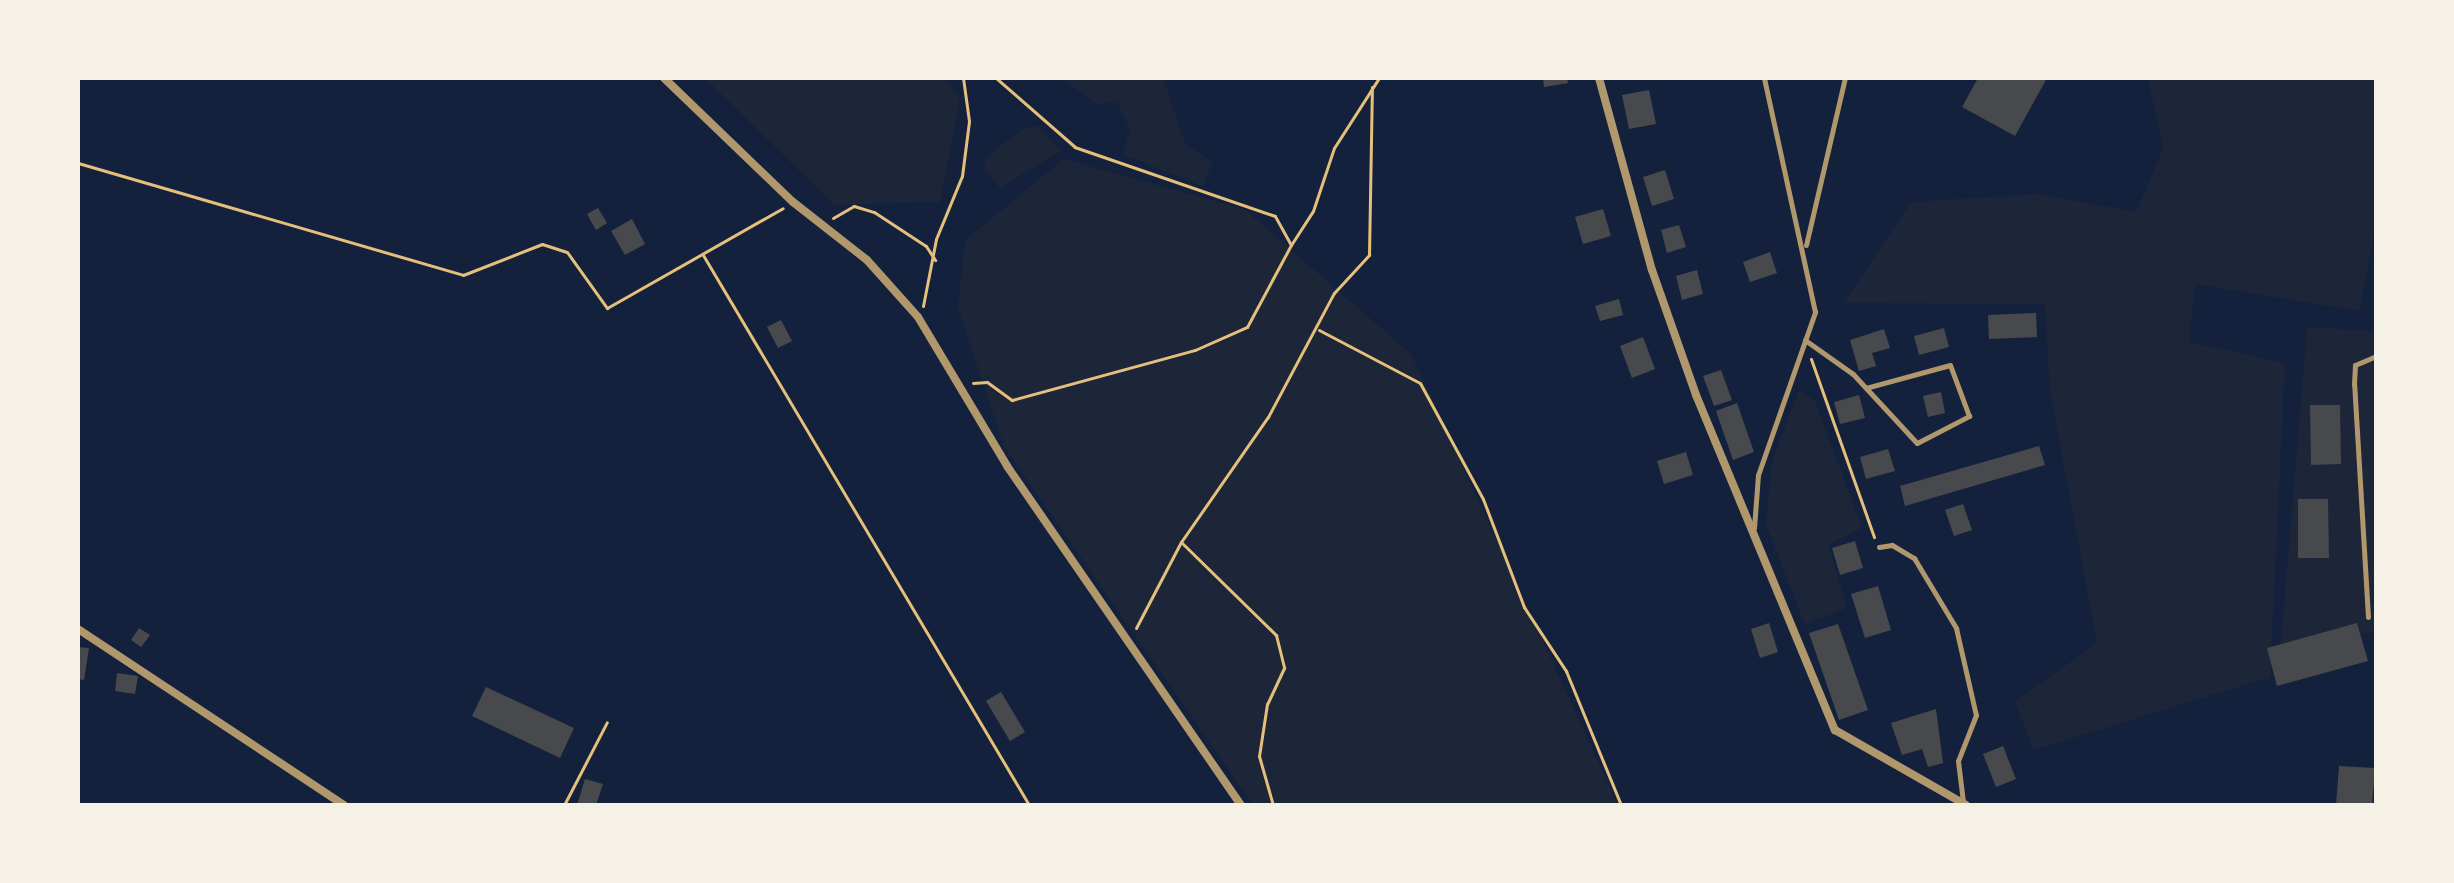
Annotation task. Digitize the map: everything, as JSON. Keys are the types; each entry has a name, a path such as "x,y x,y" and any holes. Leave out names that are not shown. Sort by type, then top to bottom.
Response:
{"street":[{"path":"664,78 793,202 867,260 918,317 960,387 1130,647 1241,805"},
{"path":"1599,78 1652,270 1754,533 1835,730 1965,804"},
{"path":"78,629 344,805"}],"lane":[{"path":"1754,533 1758,475 1815,312 1806,246 1772,142 1764,78"},
{"path":"1806,246 1845,78"},
{"path":"1805,340 1866,388 1917,443 1969,416 1950,365 1866,388"},
{"path":"2368,617 2354,384 2355,365 2376,356"},
{"path":"1879,547 1892,545 1914,558 1956,628 1976,715 1958,761 1965,804"}],"path":[{"path":"918,317 962,176 969,121 963,78"},
{"path":"996,78 1075,147 1275,216 1291,245"},
{"path":"960,387 987,382 1012,400 1041,395 1195,350 1247,327 1313,211 1334,148 1379,78"},
{"path":"1130,647 1143,607 1181,542 1318,329 1334,293 1369,255 1372,87"},
{"path":"78,163 463,275 542,244 567,252 607,308 793,202"},
{"path":"824,226 854,206 874,212 926,246 935,260"},
{"path":"703,255 1029,805"},
{"path":"1318,329 1420,383 1483,499 1524,607 1566,671 1621,805"},
{"path":"1805,340 1879,547"},
{"path":"1181,542 1276,635 1284,668 1267,704 1259,756 1273,805"},
{"path":"564,805 607,722"}],"shaded area":[{"path":"705,78 945,78 960,99 940,202 834,205"},
{"path":"1061,78 1163,78 1185,144 1213,162 1203,186 1122,154 1130,130 1117,101 1097,104"},
{"path":"2148,78 2376,78 2376,220 2360,311 2195,284 2189,342 2285,363 2270,677 2034,750 2015,702 2097,643 2050,390 2045,304 1844,303 1911,202 2038,194 2136,212 2163,149"},
{"path":"1038,126 1060,151 1000,188 985,171 985,158 1024,128"},
{"path":"1064,159 1244,209 1411,354 1618,805 1253,805 1004,447 958,308 965,240"},
{"path":"2307,327 2376,331 2376,631 2280,651"},
{"path":"1799,390 1815,401 1862,528 1828,544 1847,608 1805,624 1766,525 1771,465"}],"building":[{"path":"1543,78 1567,78 1568,83 1544,87"},
{"path":"1978,78 2047,78 2015,136 1962,107"},
{"path":"1649,90 1656,124 1629,129 1622,95"},
{"path":"1665,170 1674,199 1652,206 1643,177"},
{"path":"598,208 607,223 596,230 587,214"},
{"path":"1603,209 1611,236 1583,244 1575,217"},
{"path":"632,219 645,244 625,255 611,231"},
{"path":"1679,225 1686,247 1667,253 1661,230"},
{"path":"1770,252 1777,273 1750,282 1743,262"},
{"path":"1697,270 1703,294 1682,300 1676,276"},
{"path":"1619,299 1623,315 1600,321 1595,306"},
{"path":"2036,313 2037,337 1989,339 1988,315"},
{"path":"781,320 792,341 778,348 767,327"},
{"path":"1944,328 1949,347 1919,355 1914,336"},
{"path":"1884,329 1890,348 1872,353 1876,366 1859,371 1850,340"},
{"path":"1643,337 1655,369 1632,378 1620,346"},
{"path":"1721,370 1732,400 1714,406 1703,376"},
{"path":"1941,392 1945,413 1928,417 1923,396"},
{"path":"1859,395 1865,418 1840,424 1834,402"},
{"path":"1737,403 1754,452 1733,460 1716,411"},
{"path":"2310,405 2340,405 2341,464 2311,465"},
{"path":"2039,446 2045,465 1905,506 1900,486"},
{"path":"1888,449 1895,471 1866,479 1860,457"},
{"path":"1686,452 1693,475 1664,484 1657,461"},
{"path":"2298,499 2328,499 2329,558 2298,558"},
{"path":"1963,504 1972,530 1954,536 1945,510"},
{"path":"1855,541 1863,568 1840,575 1832,548"},
{"path":"1878,586 1891,630 1865,638 1851,594"},
{"path":"1769,623 1778,652 1760,658 1751,629"},
{"path":"2357,623 2368,661 2277,686 2267,648"},
{"path":"1838,624 1868,710 1839,720 1809,633"},
{"path":"139,628 150,635 141,647 131,640"},
{"path":"78,647 89,648 84,680 78,679"},
{"path":"117,673 138,676 135,694 115,691"},
{"path":"486,687 574,728 560,758 472,716"},
{"path":"1001,692 1025,732 1010,741 986,701"},
{"path":"1936,709 1943,763 1928,767 1922,749 1902,755 1891,723"},
{"path":"2003,746 2016,779 1996,787 1983,754"},
{"path":"2339,766 2375,768 2372,805 2336,805"},
{"path":"585,779 603,784 596,805 577,805"}]}
